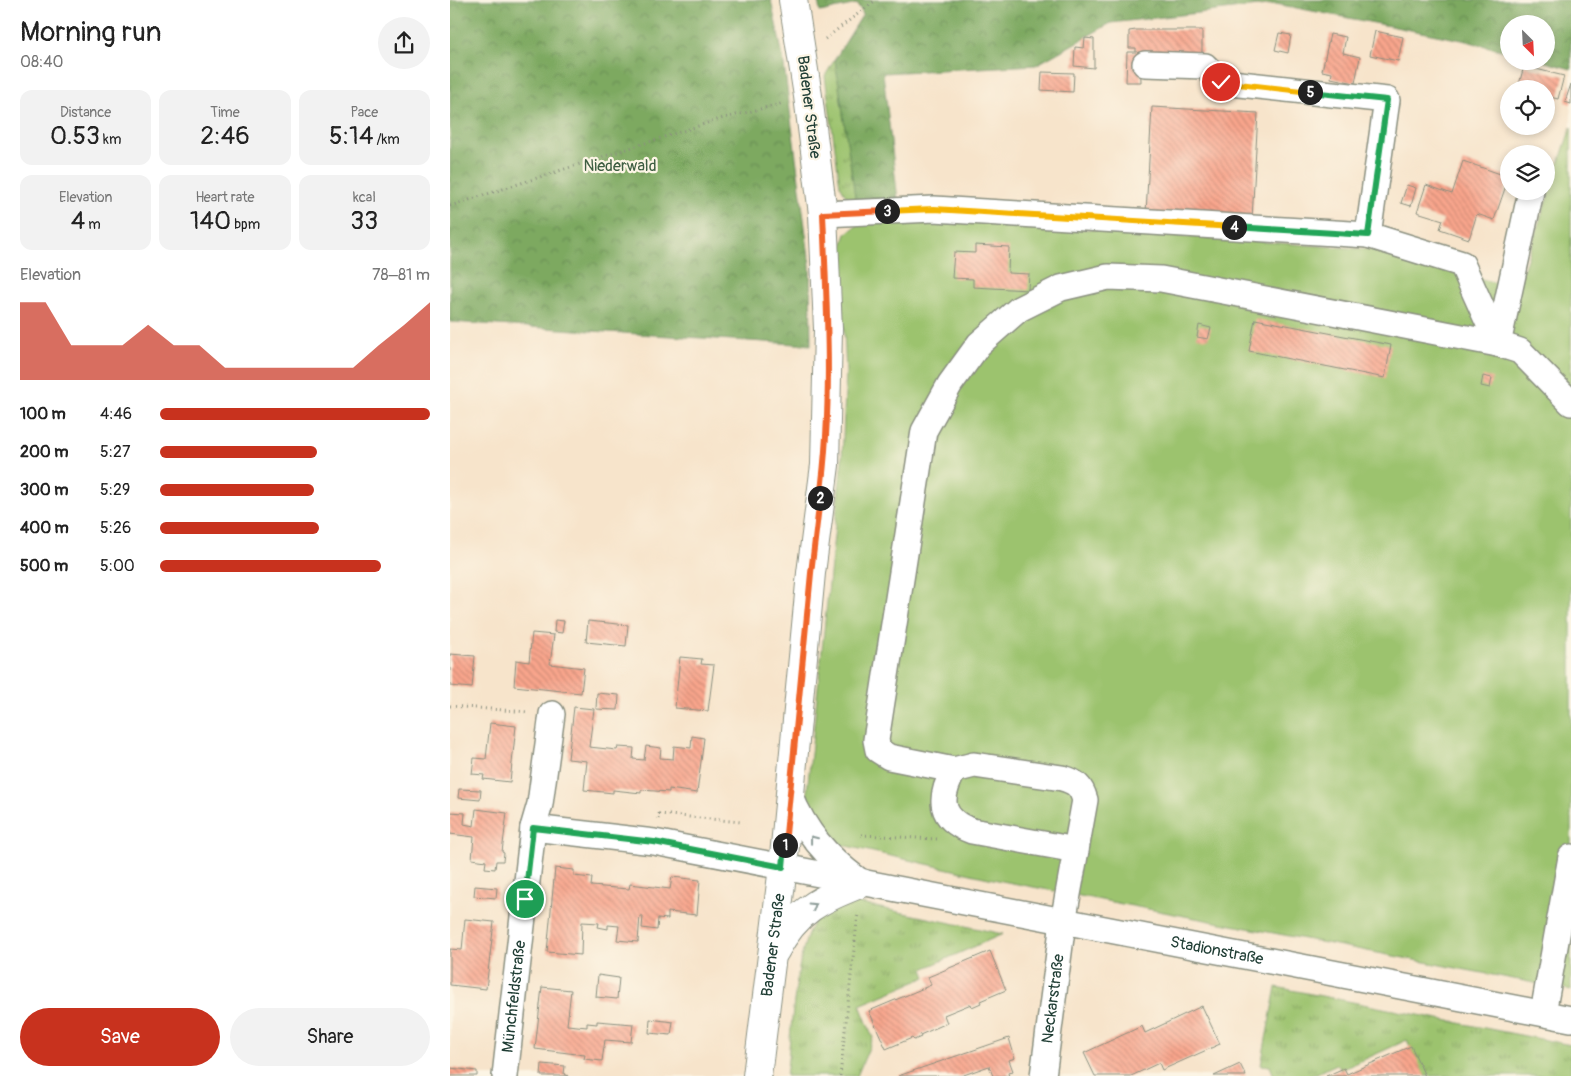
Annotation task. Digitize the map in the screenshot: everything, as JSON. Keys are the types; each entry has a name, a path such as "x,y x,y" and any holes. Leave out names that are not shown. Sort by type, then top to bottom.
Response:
{"main road":[{"name":"Badener Straße","path":"757,1076 783,867 811,573 825,465 828,329 823,214 801,46 793,0"},
{"path":"772,957 787,929 807,910 833,895 862,883"}],"street":[{"path":"1145,64 1205,66 1221,82 1387,100 1368,235"},
{"path":"1498,344 1529,200"},
{"path":"823,214 934,209 1368,235 1462,264 1498,344"},
{"path":"1076,850 972,831 956,825 947,815 944,804 948,781 954,770 889,757 878,750 876,740 924,431 950,384 979,344 1019,309 1061,288 1108,277 1161,279 1498,344 1520,351 1571,403"},
{"name":"Münchfeldstraße","path":"505,1076 533,828 540,804 552,714"},
{"name":"Neckarstraße","path":"954,770 974,765 1062,778 1076,782 1082,789 1085,800 1063,922 1043,1076"},
{"name":"Stadionstraße","path":"790,795 799,818 814,840 834,862 862,883"},
{"path":"533,828 654,842 783,867"},
{"path":"1542,1013 1571,857"},
{"name":"Stadionstraße","path":"783,867 1571,1019"}],"path":[{"path":"801,46 823,40 876,0"},
{"path":"450,206 720,119 808,96"},
{"path":"450,706 552,714"},
{"path":"654,842 659,814 741,822"},
{"path":"840,1076 862,883"}],"green space":[{"name":"Niederwald","path":"450,0 771,0 783,57 810,265 811,345 450,322"},
{"path":"818,0 1571,0 1571,69 1555,65 1555,15 1500,15 1500,50 1462,40 1276,4 1111,23 1036,65 883,73 900,217 859,224 835,59 863,14 857,4 820,12"},
{"path":"835,59 856,201 847,198 840,185 825,76"},
{"path":"1571,127 1571,990 1002,881 842,845 827,834 812,816 807,792 842,460 846,371 840,252 846,234 859,224 944,219 1378,250 1517,289 1547,200 1555,200 1555,175"},
{"path":"847,901 1003,934 923,969 926,977 860,1005 873,1038 857,1076 786,1076 795,992 804,948 810,930 820,915"},
{"path":"1276,987 1571,1045 1571,1076 1424,1076 1407,1040 1341,1070 1337,1064 1310,1076 1274,1076 1270,1066 1261,1065"}],"building":[{"path":"1202,30 1202,53 1140,52 1141,82 1126,82 1127,52 1136,52 1136,48 1129,48 1129,31"},
{"path":"1375,31 1403,37 1398,61 1370,55"},
{"path":"1279,33 1291,35 1288,53 1275,50"},
{"path":"1330,34 1346,37 1343,53 1360,57 1355,83 1331,78 1332,73 1322,71"},
{"path":"1085,38 1094,39 1094,68 1074,66 1075,47 1084,48"},
{"path":"1523,70 1540,70 1564,76 1558,99 1555,98 1555,80 1520,80"},
{"path":"1042,72 1074,73 1073,92 1041,90"},
{"path":"1571,84 1571,104 1565,102"},
{"path":"1152,107 1258,113 1252,219 1146,213"},
{"path":"1463,161 1500,174 1501,200 1494,220 1477,214 1469,239 1440,229 1443,220 1417,212 1426,185 1452,194"},
{"path":"1407,185 1416,188 1411,206 1401,203"},
{"path":"975,245 1009,247 1008,273 1029,274 1028,290 973,287 973,279 952,278 954,252 975,253"},
{"path":"1255,319 1391,345 1385,378 1249,351"},
{"path":"1199,325 1211,328 1208,339 1197,337"},
{"path":"1483,376 1492,378 1490,388 1481,386"},
{"path":"555,620 564,621 562,633 554,632"},
{"path":"588,621 628,625 626,646 586,642"},
{"path":"532,633 554,635 550,664 584,668 581,693 514,686 516,660 529,662"},
{"path":"450,654 475,656 472,688 450,686"},
{"path":"680,657 702,659 701,664 714,665 708,711 675,708"},
{"path":"597,693 619,695 618,710 596,709"},
{"path":"574,707 594,709 589,747 617,750 618,747 634,748 633,759 644,760 646,746 661,748 660,758 673,759 674,746 691,748 692,736 704,738 697,793 669,789 669,792 641,790 641,793 613,790 613,793 584,790 587,761 568,759"},
{"path":"490,723 516,726 510,782 483,779 484,775 472,774 474,758 486,759"},
{"path":"459,789 481,790 480,800 458,798"},
{"path":"476,809 507,813 502,852 504,853 503,861 496,861 495,869 485,868 486,861 472,859 474,837 450,834 450,812 465,813 464,824 474,826"},
{"path":"555,868 574,870 574,876 592,878 591,886 629,889 630,884 670,889 672,877 700,880 697,915 668,912 668,919 658,918 657,930 642,928 643,916 640,916 638,942 617,940 619,926 608,925 608,929 598,927 599,923 582,922 581,955 547,952"},
{"path":"475,886 497,888 496,898 474,896"},
{"path":"465,919 494,922 486,989 450,985 450,949 462,950"},
{"path":"990,951 1006,990 980,1001 981,1003 972,1007 971,1004 944,1015 947,1023 920,1035 921,1037 914,1040 912,1038 886,1049 869,1011 931,985 928,977"},
{"path":"598,975 619,978 617,999 596,997"},
{"path":"542,987 571,990 567,1025 587,1027 587,1023 597,1024 597,1021 633,1024 631,1042 605,1040 602,1061 584,1059 585,1055 535,1049"},
{"path":"1202,1006 1220,1044 1162,1070 1159,1063 1131,1076 1095,1076 1084,1053 1142,1026 1145,1033"},
{"path":"650,1019 673,1022 671,1035 649,1033"},
{"path":"1009,1038 1015,1058 1009,1060 1013,1071 1008,1073 1009,1076 993,1076 989,1066 961,1076 898,1076"},
{"path":"1411,1046 1425,1076 1326,1076 1344,1068 1347,1074"},
{"path":"542,1064 565,1066 564,1074 569,1076 541,1076"},
{"path":"1240,1064 1246,1076 1214,1076"},
{"path":"450,1068 477,1071 477,1076 450,1076"}],"route":[{"path":"525,899 533,828 654,842 783,867 811,573 825,465 828,329 823,214 934,209 1368,235 1387,100 1221,82"}]}
